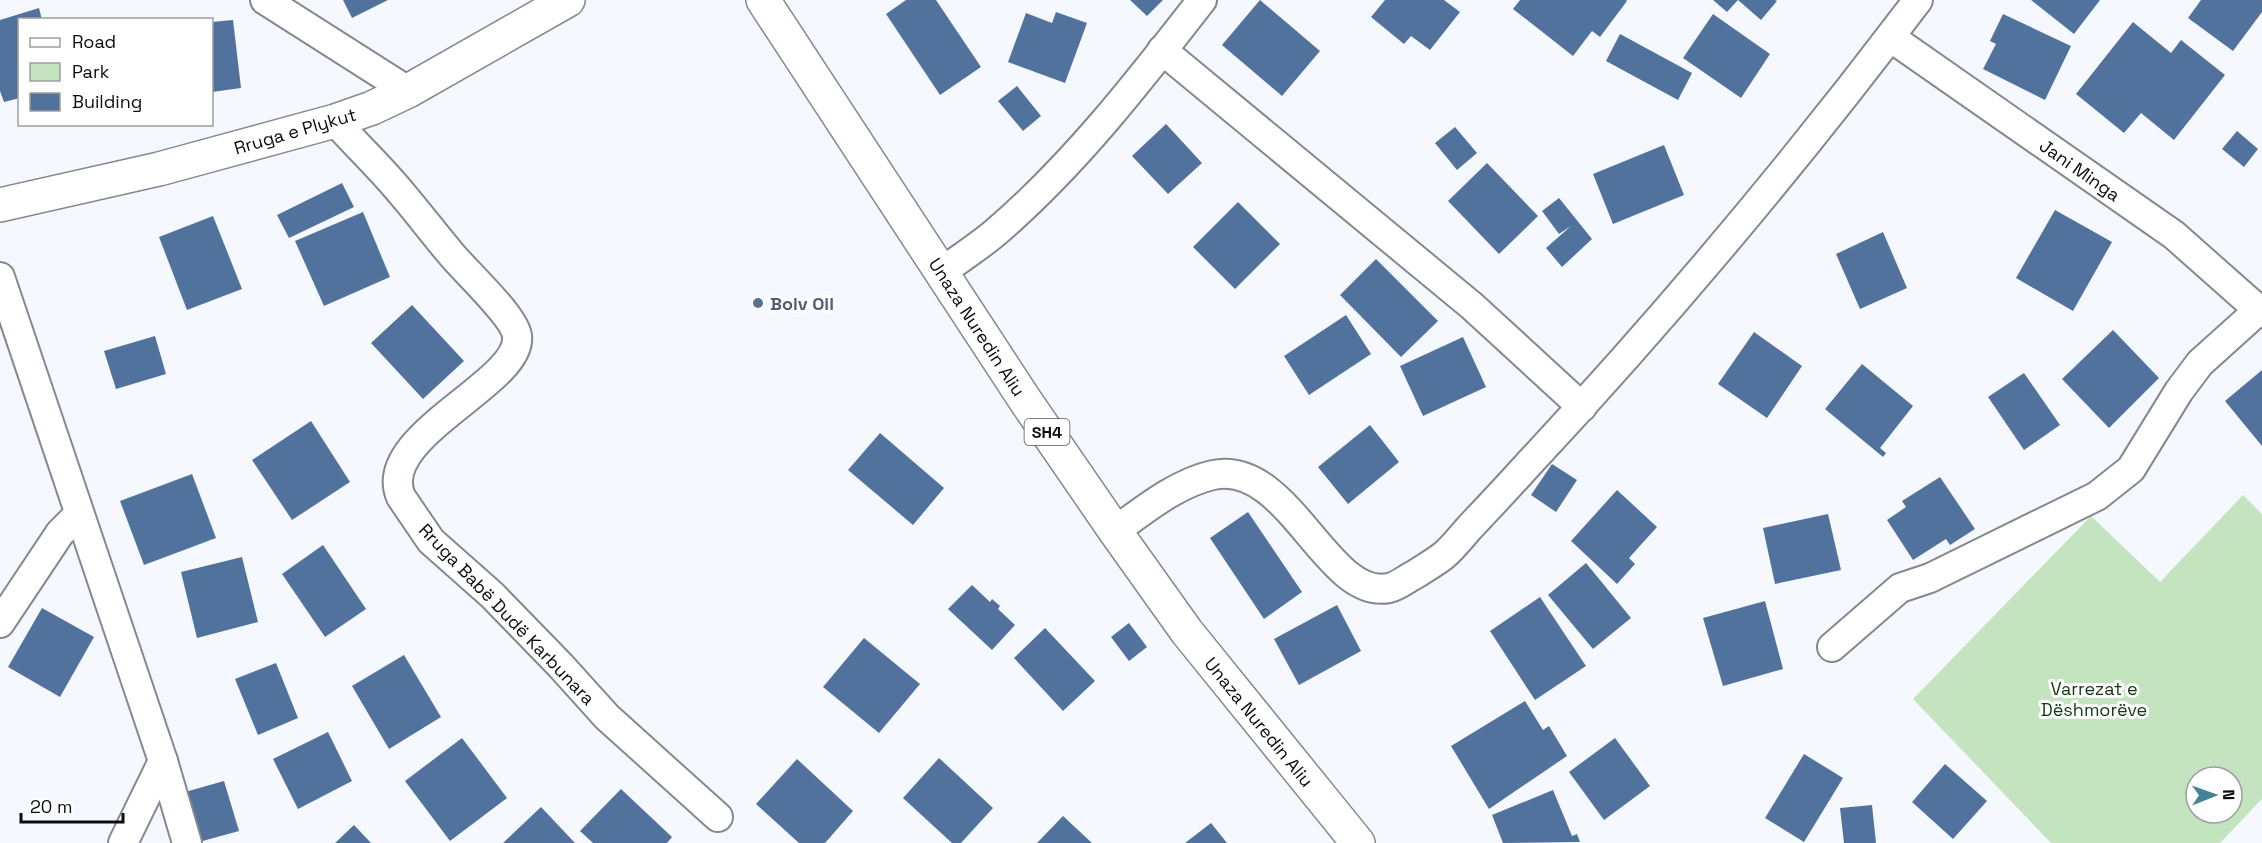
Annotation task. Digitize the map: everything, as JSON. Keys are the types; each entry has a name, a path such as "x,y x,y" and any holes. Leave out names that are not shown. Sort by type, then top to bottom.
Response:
{"main road":[{"name":"Rruga e Plykut","path":"0,205 159,169 334,121 372,108 408,91 568,0"},
{"name":"Unaza Nuredin Aliu","path":"763,0 1114,531 1186,632 1358,843"}],"street":[{"path":"266,0 408,91"},
{"path":"942,272 997,231 1044,186 1092,135 1202,0"},
{"path":"1114,531 1154,503 1190,484 1214,475 1236,475 1259,483 1283,504 1328,556 1352,579 1377,590 1393,588 1443,556 1582,408 1697,277 1918,0"},
{"name":"Jani Minga","path":"1890,37 2174,235 2261,311"},
{"path":"1162,50 1472,306 1582,408"},
{"name":"Rruga Babë Dudë Karbunara","path":"334,121 402,193 452,256 510,319 517,334 517,347 506,362 409,450 399,471 397,488 400,497 431,541 501,603 607,717 718,817"},
{"path":"0,277 163,761 187,843"},
{"path":"1832,646 1900,588 1930,578 2097,496 2131,469 2179,391 2200,363 2261,311"},
{"path":"0,623 60,533 79,514"},
{"path":"123,843 163,761"}],"green space":[{"name":"Varrezat e Dëshmorëve","path":"2243,495 2262,514 2262,799 2244,818 2244,765 2184,765 2184,825 2237,825 2220,843 2051,843 1913,699 2091,516 2160,582"}],"building":[{"path":"343,0 388,0 352,18"},
{"path":"906,0 936,0 981,67 940,95 886,14"},
{"path":"1130,0 1163,0 1147,16"},
{"path":"1260,0 1320,51 1282,96 1222,45"},
{"path":"1385,0 1444,0 1460,12 1430,50 1411,36 1404,44 1371,17"},
{"path":"1520,0 1627,1 1600,37 1592,31 1573,56 1513,9"},
{"path":"1713,0 1738,0 1727,12"},
{"path":"1738,0 1775,0 1777,1 1761,20"},
{"path":"2031,0 2100,0 2074,34"},
{"path":"2201,0 2262,0 2262,12 2233,51 2188,18"},
{"path":"39,8 42,18 18,18 18,98 4,102 0,91 0,20"},
{"path":"1056,12 1087,23 1065,83 1008,62 1026,13 1052,23"},
{"path":"1713,14 1770,54 1741,98 1683,58"},
{"path":"2003,14 2071,46 2045,100 1983,69 1996,44 1990,41"},
{"path":"233,20 241,88 213,92 213,22"},
{"path":"2133,22 2171,53 2181,40 2225,75 2174,140 2141,113 2124,133 2076,94"},
{"path":"1620,34 1692,73 1678,100 1606,61"},
{"path":"1017,86 1041,116 1023,131 998,101"},
{"path":"1166,124 1202,163 1168,194 1132,156"},
{"path":"1455,127 1477,153 1457,170 1435,143"},
{"path":"2237,131 2258,149 2244,167 2222,149"},
{"path":"1664,145 1684,195 1613,224 1593,174"},
{"path":"1487,163 1538,216 1499,254 1448,201"},
{"path":"342,183 354,207 289,238 277,215"},
{"path":"1559,198 1592,239 1562,267 1546,248 1571,226 1559,234 1542,211"},
{"path":"1238,202 1280,244 1235,289 1193,247"},
{"path":"2055,210 2112,242 2073,311 2016,278"},
{"path":"363,212 390,277 324,306 295,241"},
{"path":"213,216 242,289 187,310 159,237"},
{"path":"1883,232 1907,288 1860,309 1836,254"},
{"path":"1376,259 1438,321 1401,357 1340,295"},
{"path":"412,305 464,361 423,399 371,343"},
{"path":"1346,315 1371,354 1309,395 1284,356"},
{"path":"2113,330 2159,378 2109,428 2062,379"},
{"path":"1754,332 1802,366 1767,418 1718,384"},
{"path":"155,336 166,374 116,389 104,351"},
{"path":"1463,337 1486,387 1423,416 1400,366"},
{"path":"1862,364 1913,406 1880,448 1886,453 1883,457 1825,409"},
{"path":"2262,370 2262,446 2225,401"},
{"path":"2024,373 2060,425 2024,450 1988,397"},
{"path":"311,421 350,482 292,520 252,460"},
{"path":"1370,425 1399,462 1348,504 1318,467"},
{"path":"880,433 944,488 913,525 848,470"},
{"path":"1552,464 1577,480 1556,512 1531,495"},
{"path":"192,474 216,538 144,565 120,501"},
{"path":"1940,477 1975,529 1950,545 1946,539 1913,560 1887,520 1906,507 1902,501"},
{"path":"1617,490 1657,527 1629,558 1635,564 1617,584 1571,541"},
{"path":"1248,512 1302,592 1264,619 1210,538"},
{"path":"1828,514 1841,570 1775,584 1763,528"},
{"path":"323,545 366,609 325,637 282,574"},
{"path":"242,557 258,622 197,638 181,572"},
{"path":"1586,563 1631,618 1593,649 1548,595"},
{"path":"972,585 990,602 992,599 1000,606 998,609 1015,625 992,650 948,609"},
{"path":"1540,597 1586,666 1535,700 1490,631"},
{"path":"1765,601 1783,669 1723,686 1703,618"},
{"path":"1337,605 1361,651 1299,685 1274,639"},
{"path":"42,608 94,637 60,697 8,667"},
{"path":"1129,623 1147,647 1129,661 1111,637"},
{"path":"1045,628 1095,681 1063,711 1014,658"},
{"path":"864,638 920,684 879,733 823,687"},
{"path":"404,655 441,717 389,749 352,686"},
{"path":"276,663 298,718 258,735 235,679"},
{"path":"1525,701 1543,730 1549,726 1567,756 1489,809 1451,746"},
{"path":"328,732 352,781 298,809 273,759"},
{"path":"462,738 507,798 450,841 405,781"},
{"path":"1615,738 1650,786 1604,820 1569,772"},
{"path":"1804,754 1843,778 1804,842 1765,818"},
{"path":"939,758 993,808 961,843 952,843 903,798"},
{"path":"797,759 853,811 825,843 799,843 756,804"},
{"path":"1945,764 1987,801 1953,839 1912,802"},
{"path":"224,781 239,831 199,842 185,792"},
{"path":"621,789 672,837 667,843 593,843 580,831"},
{"path":"1553,790 1572,836 1577,834 1580,842 1503,843 1492,815"},
{"path":"1872,805 1876,843 1844,843 1840,808"},
{"path":"541,807 575,843 503,843"},
{"path":"1063,816 1092,843 1037,843"},
{"path":"1211,823 1227,843 1185,843"},
{"path":"354,825 371,843 335,843"}],"place":[{"name":"Bolv Oil","path":"758,303"}]}
